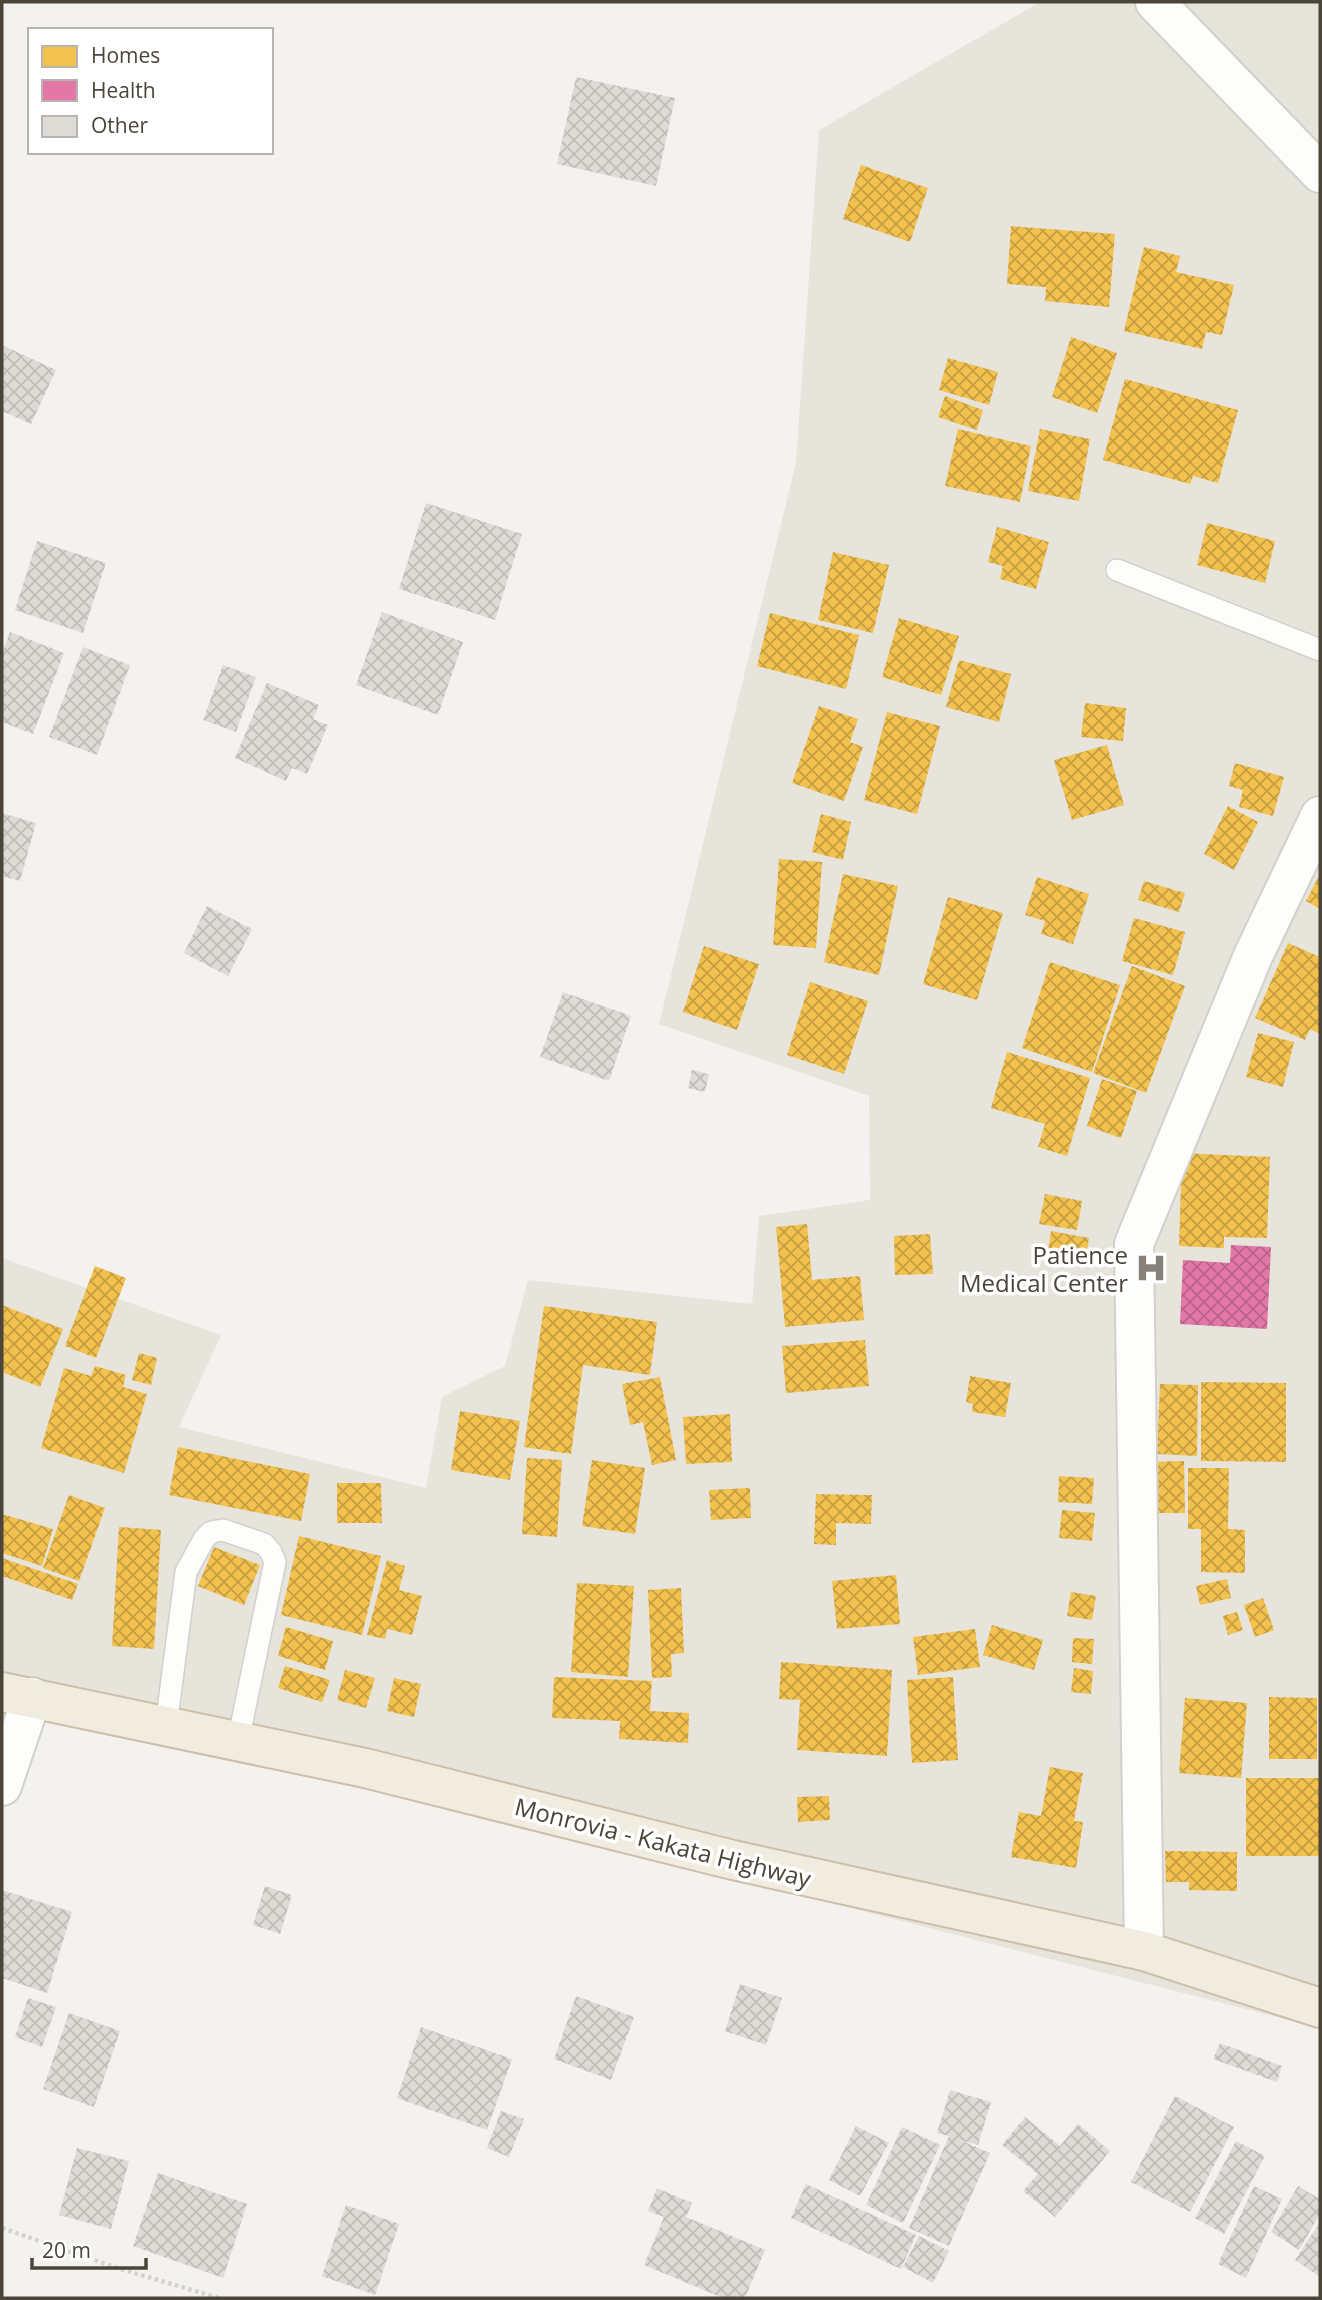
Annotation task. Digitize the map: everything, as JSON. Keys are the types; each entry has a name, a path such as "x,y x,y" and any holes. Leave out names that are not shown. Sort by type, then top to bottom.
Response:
{"highway":[{"name":"Monrovia - Kakata Highway","path":"17,1694 365,1768 733,1860 1144,1951 1320,2008"}],"street":[{"path":"1155,2 1320,173"},
{"path":"1144,1951 1135,1244 1253,956 1320,816"},
{"path":"2,1786 17,1694"}],"lane":[{"path":"1116,570 1320,650"},
{"path":"166,1726 186,1572 204,1539 211,1532 223,1530 264,1544 275,1562 238,1741"}],"path":[{"path":"2,2228 114,2267 219,2298"}],"shaded area":[{"path":"1040,2 1320,2 1320,2028 2,1691 2,1258 221,1335 179,1427 426,1488 442,1397 505,1366 528,1280 752,1304 759,1216 870,1200 869,1096 659,1024 796,463 819,130"}],"building: Homes":[{"path":"861,165 928,188 910,242 843,219"},
{"path":"1011,226 1115,234 1109,307 1045,301 1046,287 1007,284"},
{"path":"1144,247 1180,256 1176,272 1234,285 1222,335 1206,332 1202,349 1124,331"},
{"path":"1071,337 1117,353 1097,413 1052,397"},
{"path":"948,358 998,372 989,405 939,390"},
{"path":"1125,379 1238,410 1218,483 1193,476 1190,484 1103,460"},
{"path":"945,396 983,410 977,430 938,417"},
{"path":"958,429 1031,446 1020,502 945,486"},
{"path":"1040,429 1090,439 1079,501 1028,491"},
{"path":"1207,523 1275,541 1265,583 1197,565"},
{"path":"997,527 1049,542 1036,589 1000,579 1003,566 988,562"},
{"path":"833,552 889,565 873,633 818,620"},
{"path":"770,613 859,635 846,689 757,666"},
{"path":"899,618 959,636 941,695 882,677"},
{"path":"959,660 1011,674 999,722 946,707"},
{"path":"1085,703 1126,708 1123,741 1081,737"},
{"path":"819,706 858,719 850,742 863,747 844,801 792,783"},
{"path":"887,712 940,726 917,814 864,800"},
{"path":"1107,745 1124,805 1072,820 1054,760"},
{"path":"1235,763 1284,777 1273,816 1239,807 1243,790 1229,786"},
{"path":"1228,806 1258,822 1234,870 1204,854"},
{"path":"821,814 851,822 843,860 812,852"},
{"path":"779,859 822,862 816,948 773,945"},
{"path":"843,874 898,886 879,975 824,962"},
{"path":"1320,874 1320,909 1306,901"},
{"path":"1037,877 1089,894 1073,944 1041,934 1045,921 1025,915"},
{"path":"1144,881 1185,893 1179,912 1138,900"},
{"path":"948,897 1003,913 977,1000 923,984"},
{"path":"1134,918 1185,932 1173,975 1122,961"},
{"path":"1288,943 1320,957 1320,1034 1310,1029 1305,1040 1255,1018"},
{"path":"704,946 759,964 737,1030 683,1012"},
{"path":"1050,962 1120,985 1092,1072 1022,1048"},
{"path":"1132,966 1185,986 1146,1093 1093,1073"},
{"path":"810,982 868,1001 844,1074 787,1055"},
{"path":"1258,1033 1294,1042 1283,1087 1246,1077"},
{"path":"1007,1052 1090,1078 1067,1156 1038,1147 1045,1124 991,1108"},
{"path":"1102,1079 1137,1091 1121,1138 1087,1126"},
{"path":"1182,1153 1270,1157 1267,1238 1224,1237 1224,1248 1179,1246"},
{"path":"1045,1194 1082,1201 1077,1230 1039,1224"},
{"path":"807,1224 812,1280 860,1276 864,1320 785,1327 776,1227"},
{"path":"1051,1231 1089,1238 1086,1257 1048,1251"},
{"path":"930,1234 933,1274 895,1275 894,1236"},
{"path":"95,1266 126,1278 96,1358 65,1346"},
{"path":"2,1305 63,1329 40,1387 2,1372"},
{"path":"544,1306 657,1322 650,1375 583,1365 571,1454 524,1447"},
{"path":"865,1340 869,1386 786,1393 782,1346"},
{"path":"139,1353 157,1358 151,1385 132,1380"},
{"path":"95,1366 126,1375 123,1387 147,1394 124,1473 41,1448 64,1368 91,1376"},
{"path":"970,1376 1011,1383 1005,1417 972,1412 973,1404 966,1402"},
{"path":"660,1377 676,1460 652,1465 643,1422 630,1425 622,1384"},
{"path":"1201,1382 1286,1383 1286,1462 1201,1461"},
{"path":"1160,1384 1198,1385 1197,1456 1157,1454"},
{"path":"460,1411 520,1421 510,1480 451,1470"},
{"path":"730,1414 732,1462 686,1464 683,1417"},
{"path":"178,1447 310,1474 301,1521 169,1495"},
{"path":"527,1458 562,1460 557,1537 522,1534"},
{"path":"592,1460 645,1468 635,1534 582,1526"},
{"path":"1184,1461 1185,1513 1155,1513 1153,1462"},
{"path":"1188,1468 1229,1468 1228,1529 1245,1530 1245,1573 1201,1572 1201,1529 1188,1529"},
{"path":"1059,1476 1094,1478 1092,1504 1058,1502"},
{"path":"337,1483 381,1483 382,1523 337,1523"},
{"path":"750,1488 751,1518 711,1520 709,1490"},
{"path":"816,1494 872,1495 871,1524 836,1523 836,1545 814,1544"},
{"path":"69,1495 105,1508 79,1581 43,1568"},
{"path":"1062,1510 1095,1513 1092,1541 1059,1538"},
{"path":"2,1514 53,1529 42,1566 2,1553"},
{"path":"119,1527 161,1530 154,1649 112,1646"},
{"path":"299,1536 381,1556 362,1635 281,1615"},
{"path":"214,1547 260,1565 244,1605 198,1586"},
{"path":"2,1558 78,1584 72,1600 2,1576"},
{"path":"387,1560 405,1566 399,1590 422,1596 412,1635 387,1629 385,1639 367,1635"},
{"path":"896,1575 900,1624 837,1629 832,1581"},
{"path":"1227,1579 1231,1598 1200,1605 1196,1586"},
{"path":"577,1583 634,1586 628,1677 571,1672"},
{"path":"681,1588 684,1653 671,1654 672,1677 652,1678 648,1590"},
{"path":"1071,1592 1096,1596 1092,1620 1067,1616"},
{"path":"1263,1598 1274,1630 1255,1637 1244,1605"},
{"path":"1237,1612 1243,1630 1228,1635 1223,1616"},
{"path":"992,1625 1043,1640 1034,1670 983,1655"},
{"path":"286,1627 333,1641 325,1670 278,1656"},
{"path":"975,1629 980,1667 918,1675 913,1637"},
{"path":"1073,1638 1094,1639 1092,1664 1072,1662"},
{"path":"781,1662 892,1670 887,1756 797,1750 800,1700 779,1699"},
{"path":"285,1666 330,1680 322,1702 278,1688"},
{"path":"1074,1668 1093,1671 1091,1694 1071,1692"},
{"path":"345,1670 375,1678 366,1708 337,1700"},
{"path":"554,1677 652,1681 650,1711 689,1713 688,1743 619,1739 620,1721 552,1718"},
{"path":"953,1677 958,1760 912,1763 907,1680"},
{"path":"394,1678 421,1684 414,1717 387,1711"},
{"path":"1269,1697 1317,1698 1317,1759 1269,1759"},
{"path":"1185,1698 1247,1703 1241,1778 1179,1773"},
{"path":"1050,1767 1083,1773 1074,1821 1083,1822 1076,1868 1011,1857 1019,1812 1041,1816"},
{"path":"1246,1778 1320,1778 1320,1856 1246,1856"},
{"path":"829,1796 830,1820 798,1822 797,1797"},
{"path":"1165,1851 1237,1852 1237,1891 1189,1890 1189,1882 1166,1882"}],"building: Health":[{"name":"Patience Medical Center","path":"1231,1245 1271,1247 1267,1329 1180,1324 1183,1260 1230,1263"}],"building: Other":[{"path":"576,77 675,98 656,186 557,164"},
{"path":"2,345 56,370 31,424 2,411"},
{"path":"426,503 522,534 495,620 399,589"},
{"path":"37,541 106,563 83,633 15,610"},
{"path":"382,612 463,642 438,715 356,685"},
{"path":"10,632 64,653 33,734 2,722 2,654"},
{"path":"83,647 130,665 97,755 49,737"},
{"path":"223,665 256,677 236,732 203,720"},
{"path":"267,683 319,705 313,719 328,725 307,774 292,768 286,781 235,758"},
{"path":"2,813 36,823 20,881 2,876"},
{"path":"207,906 252,929 228,976 184,953"},
{"path":"563,992 631,1016 609,1081 540,1057"},
{"path":"692,1070 709,1074 705,1092 688,1088"},
{"path":"265,1886 292,1895 280,1934 253,1925"},
{"path":"2,1890 72,1912 47,1993 2,1978"},
{"path":"740,1984 782,1998 766,2045 725,2031"},
{"path":"576,1996 634,2017 611,2080 554,2059"},
{"path":"28,1998 56,2007 42,2047 15,2037"},
{"path":"69,2013 120,2031 94,2107 43,2089"},
{"path":"421,2027 512,2059 487,2130 397,2098"},
{"path":"1220,2043 1282,2066 1277,2082 1213,2059"},
{"path":"950,2090 991,2102 978,2145 960,2140 990,2153 949,2246 909,2228 949,2136 937,2133"},
{"path":"1175,2096 1234,2127 1190,2212 1131,2182"},
{"path":"501,2111 524,2119 509,2157 487,2148"},
{"path":"1025,2117 1060,2146 1078,2124 1110,2151 1055,2217 1023,2191 1038,2174 1002,2145"},
{"path":"856,2126 889,2143 860,2196 829,2180"},
{"path":"902,2127 940,2145 903,2223 866,2205"},
{"path":"1236,2141 1265,2156 1224,2234 1195,2218"},
{"path":"77,2148 129,2161 111,2229 59,2215"},
{"path":"158,2173 247,2204 223,2278 133,2246"},
{"path":"806,2184 916,2235 901,2269 791,2218"},
{"path":"1254,2186 1282,2199 1246,2278 1218,2264"},
{"path":"1298,2186 1320,2199 1320,2214 1299,2250 1271,2232"},
{"path":"657,2188 692,2203 686,2217 765,2250 745,2298 723,2298 644,2265 664,2217 648,2211"},
{"path":"346,2205 399,2224 375,2295 322,2276"},
{"path":"1320,2222 1320,2277 1295,2260"},
{"path":"919,2236 949,2251 933,2283 903,2267"}],"place":[{"name":"Patience Medical Center","path":"1151,1268"}]}
